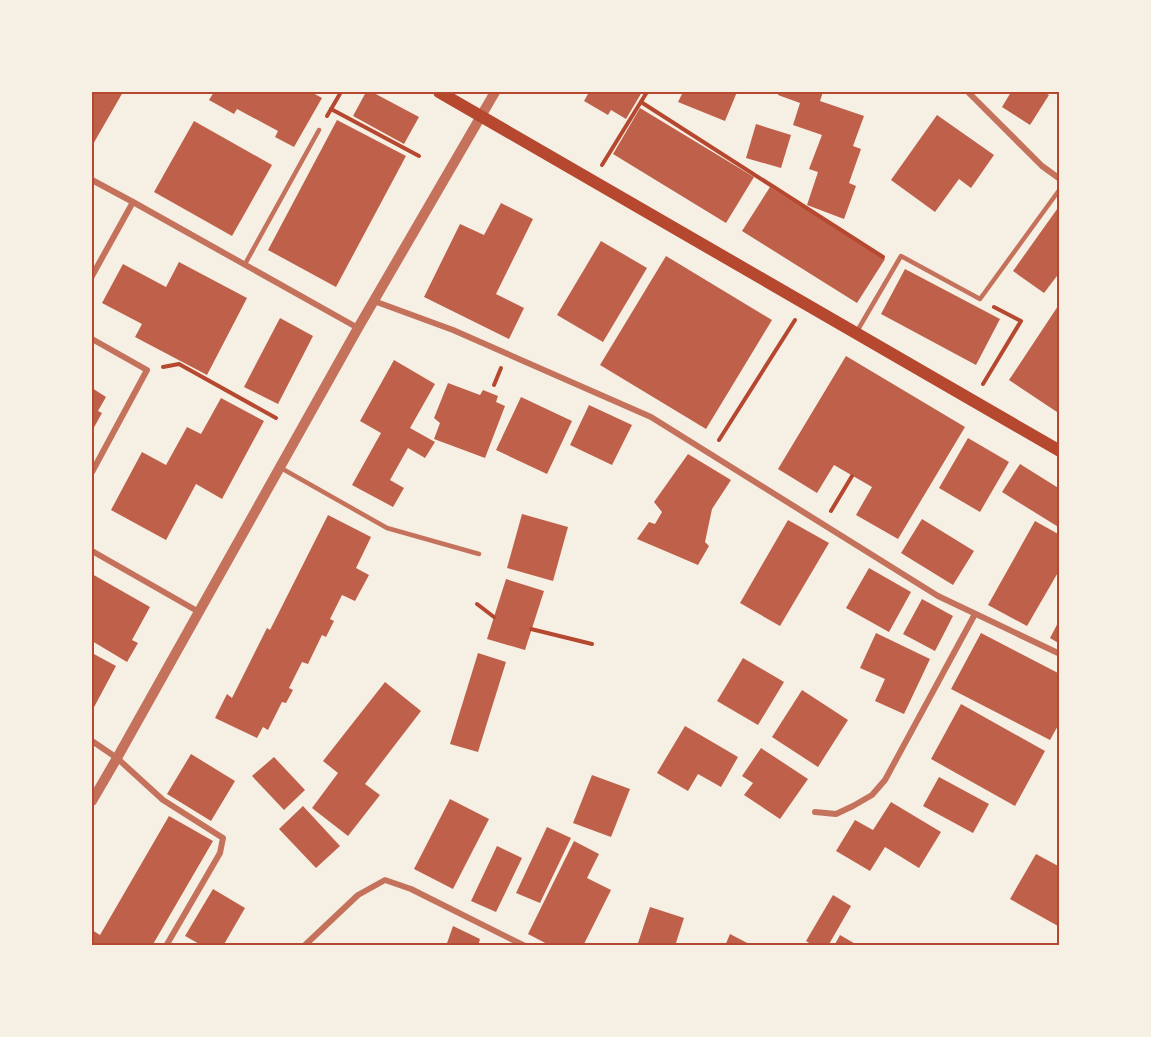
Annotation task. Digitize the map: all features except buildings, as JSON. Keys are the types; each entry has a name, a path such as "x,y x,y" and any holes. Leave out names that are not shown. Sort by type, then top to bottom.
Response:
{"main road":[{"path":"439,92 1059,451"}],"street":[{"path":"92,801 358,328 495,92"},
{"path":"968,92 1042,166 1059,179"},
{"path":"92,180 358,328"},
{"path":"92,276 134,202"},
{"path":"374,301 453,330 651,417 938,596 1059,654"},
{"path":"92,339 147,370 92,472"},
{"path":"92,551 199,612"},
{"path":"815,812 836,814 873,795 885,780 975,614"},
{"path":"92,741 117,758 163,800 223,838 220,853 166,945"},
{"path":"304,945 358,895 385,880 411,888 525,945"}],"lane":[{"path":"245,264 320,130"},
{"path":"856,333 901,256 980,299 1059,189"},
{"path":"279,467 387,528 478,554"}],"path":[{"path":"320,130 341,92"},
{"path":"600,168 647,92"},
{"path":"641,102 896,265"},
{"path":"331,109 419,156"},
{"path":"973,401 1021,321 980,299"},
{"path":"710,454 806,304"},
{"path":"147,370 179,364 276,418"},
{"path":"835,505 852,476"},
{"path":"477,604 494,617"},
{"path":"531,629 592,644"}]}
